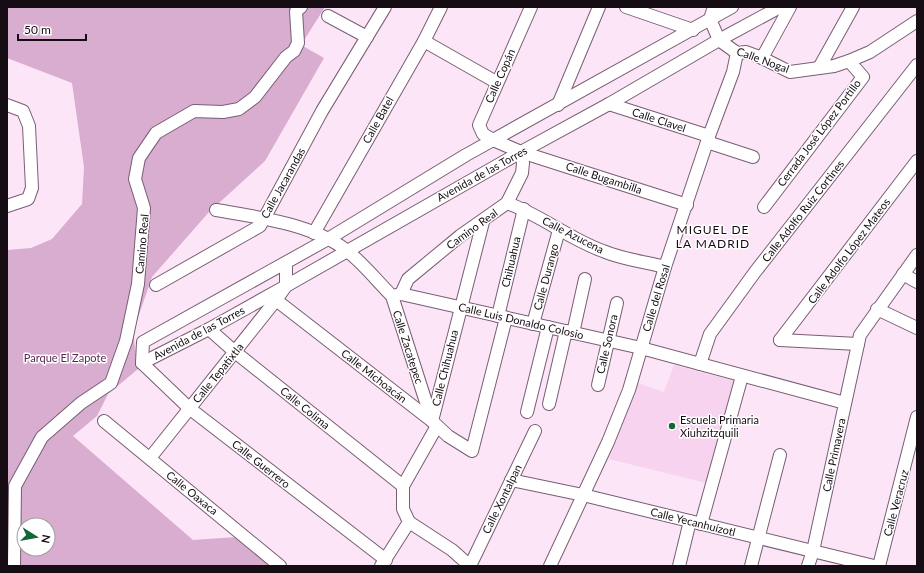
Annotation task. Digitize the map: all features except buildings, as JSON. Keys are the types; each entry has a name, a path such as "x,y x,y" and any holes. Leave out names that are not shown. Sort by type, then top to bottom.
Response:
{"street":[{"name":"Camino Real","path":"14,566 15,486 42,437 81,403 111,383 126,341 138,284 144,208 135,179 139,158 156,133 194,111 223,112 239,109 255,97 286,57 294,51 298,43 296,11 300,7"},
{"name":"Calle Jacarandas","path":"156,285 260,226 322,111 385,7"},
{"name":"Calle Batel","path":"314,233 424,41 441,7"},
{"name":"Calle Copán","path":"493,140 483,134 479,125 496,82 531,7"},
{"path":"558,104 599,7"},
{"path":"714,7 710,19 719,40"},
{"name":"Avenida de las Torres","path":"732,7 493,140 328,239 143,342 142,363 209,329 520,152 610,104 719,40 780,7"},
{"path":"762,58 790,7"},
{"path":"819,68 853,7"},
{"path":"633,8 693,30"},
{"path":"328,16 367,37"},
{"name":"Calle Nogal","path":"719,40 737,52 746,52 762,58 790,72 834,66 849,61 870,52 917,21"},
{"path":"424,41 496,82"},
{"name":"Calle del Rosal","path":"550,566 608,442 629,390 665,267 708,139 733,72 737,52"},
{"name":"Cerrada José López Portillo","path":"764,206 863,77 849,61"},
{"name":"Calle Adolfo Ruiz Cortines","path":"700,364 710,334 755,272 917,65"},
{"name":"Calle Clavel","path":"610,104 708,139 753,157"},
{"path":"7,105 23,111 29,126 32,188 28,199 7,206"},
{"name":"Calle Bugambilla","path":"493,140 520,152 687,205"},
{"name":"Camino Real","path":"396,295 408,279 460,236 483,222 507,203 522,173 523,163 520,152"},
{"name":"Calle Adolfo López Mateos","path":"858,344 780,340 917,161"},
{"name":"Calle Azucena","path":"507,203 524,209 559,230 603,252 665,267"},
{"name":"Chihuahua","path":"502,317 524,209"},
{"path":"216,210 264,218 314,233 328,239 347,250 396,295"},
{"name":"Calle Chihuahua","path":"403,486 435,423 460,307 483,222"},
{"name":"Calle Durango","path":"533,324 559,230"},
{"name":"Calle Primavera","path":"808,566 813,551 860,335 877,309 917,255"},
{"path":"286,263 286,286"},
{"path":"903,274 917,282"},
{"path":"549,404 584,279"},
{"name":"Calle Tepatixtla","path":"150,458 286,286"},
{"name":"Calle Luis Donaldo Colosio","path":"396,295 460,307 641,348 845,404"},
{"name":"Calle Zacatepec","path":"396,295 435,423"},
{"name":"Calle Michoacán","path":"276,300 435,423 448,436 472,451 502,317"},
{"name":"Calle Sonora","path":"598,385 617,303"},
{"path":"877,309 917,328"},
{"path":"527,412 548,328"},
{"name":"Calle Colima","path":"209,329 235,352 403,486"},
{"name":"Calle Guerrero","path":"142,363 189,408 383,563"},
{"path":"679,566 696,522 742,376"},
{"name":"Calle Veracruz","path":"879,566 917,417"},
{"name":"Calle Oaxaca","path":"104,421 280,566"},
{"name":"Calle Xontalpan","path":"470,566 535,432"},
{"path":"751,566 780,455"},
{"name":"Calle Yecanhuízotl","path":"511,480 583,495 874,566"},
{"path":"403,486 403,509 409,522 452,550 470,566"},
{"path":"383,563 409,522"}],"shaded area":[{"name":"Escuela Primaria Xiuhzitzquili","path":"674,365 735,381 706,483 609,459 638,383 664,392"}],"green space":[{"name":"Parque El Zapote","path":"7,7 325,7 301,45 324,58 265,161 209,212 152,277 133,332 138,369 108,394 97,416 73,436 193,540 237,537 275,566 7,566 7,250 31,248 52,239 82,204 84,167 72,83 7,58"}],"place":[{"name":"Escuela Primaria Xiuhzitzquili","path":"672,426"}],"district":[{"name":"MIGUEL DE LA MADRID","path":"713,237"}]}
